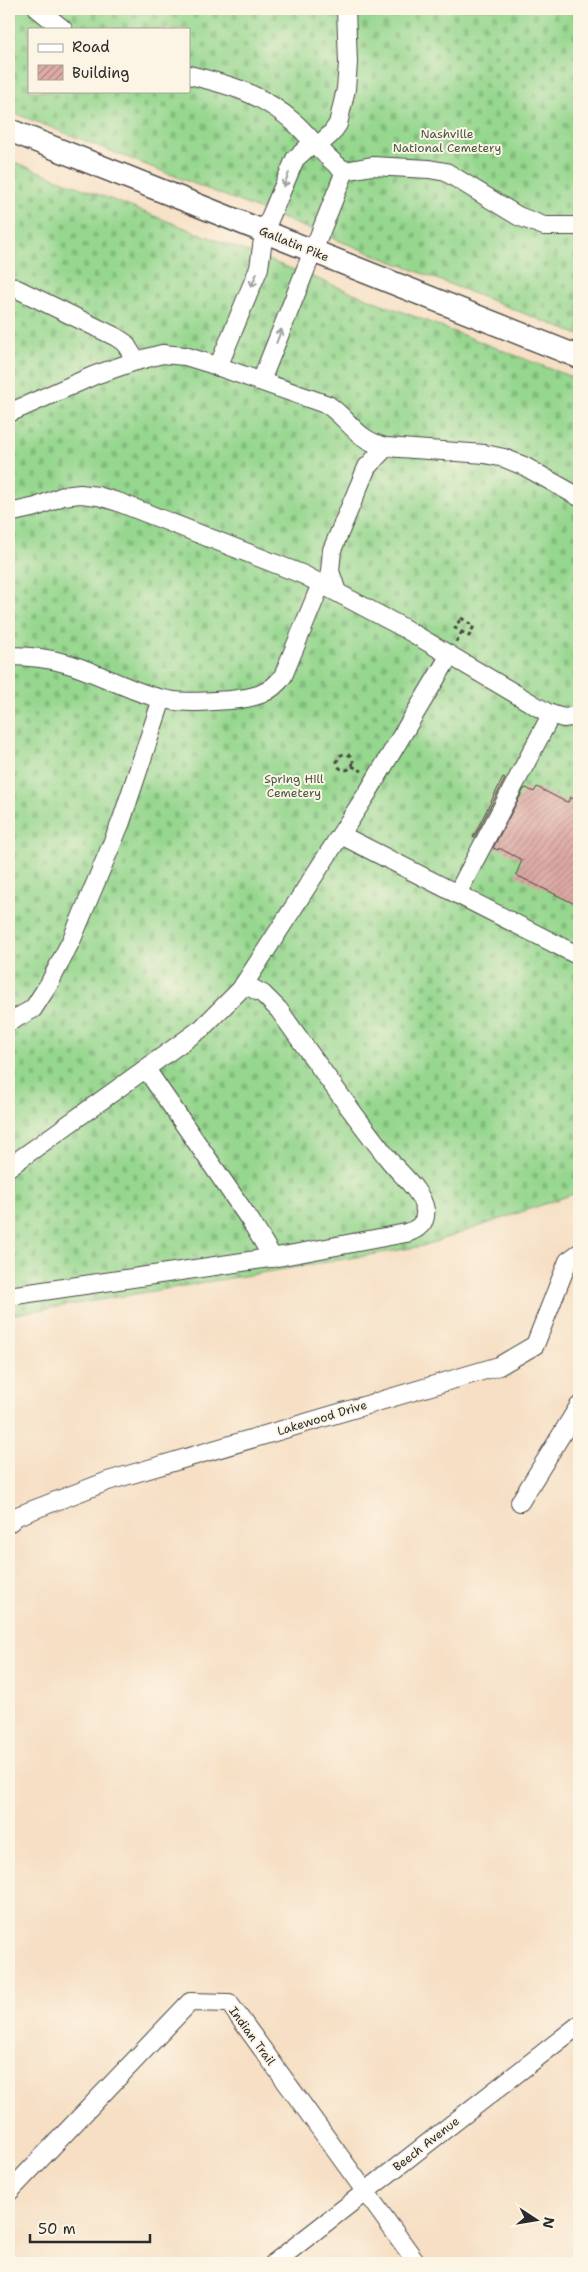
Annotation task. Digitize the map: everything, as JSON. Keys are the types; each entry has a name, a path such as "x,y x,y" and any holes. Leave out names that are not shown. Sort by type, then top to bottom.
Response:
{"main road":[{"name":"Gallatin Pike","path":"9,130 579,357"}],"street":[{"path":"38,9 62,28"},
{"path":"218,367 259,268 264,232 295,159 335,129 344,97 348,63 346,9"},
{"path":"190,75 240,88 258,96 296,124 330,161 345,171 372,166 429,169 446,172 518,216 544,226 579,226"},
{"path":"261,381 312,251 336,198 345,171"},
{"path":"9,286 116,337 125,343 136,360"},
{"path":"9,413 95,375 136,360 162,354 171,354 218,367 328,405 342,415 359,436 372,444 386,447 485,454 504,458 524,466 579,497"},
{"path":"337,592 330,572 332,550 367,467 386,447"},
{"path":"9,513 36,507 63,496 80,494 98,496 258,556 321,584 450,655 551,714 563,718 579,716"},
{"path":"9,656 51,659 162,699 184,702 241,699 262,694 274,687 286,669 321,584"},
{"path":"9,1167 202,1028 244,984 341,835 450,655"},
{"path":"9,1022 33,1009 49,984 72,939 121,822 162,699"},
{"path":"457,894 551,714"},
{"path":"341,835 579,956"},
{"path":"9,1296 273,1258 414,1230 423,1222 425,1209 416,1190 390,1160 279,1010 263,994 244,984"},
{"path":"146,1069 250,1220 273,1258"},
{"name":"Lakewood Drive","path":"9,1523 17,1516 108,1481 499,1366 535,1345 568,1261 579,1253"},
{"path":"520,1502 579,1406"},
{"name":"Indian Trail","path":"9,2192 190,2002 229,2003 417,2263"},
{"name":"Beech Avenue","path":"274,2263 579,2025"}],"path":[{"path":"461,618 474,626 469,636 455,628 461,618"},
{"path":"346,754 353,761 350,767 345,770 341,768 338,762 340,756 346,754"}],"green space":[{"name":"Nashville National Cemetery","path":"9,9 579,9 579,335 9,111"},
{"name":"Spring Hill Cemetery","path":"9,160 579,380 579,1192 423,1246 9,1315"}],"building":[{"path":"503,778 505,779 474,838 473,837"},
{"path":"537,787 564,801 568,802 570,797 579,802 579,906 516,875 522,860 499,848 498,850 493,848 524,789 526,788 534,792"}]}
